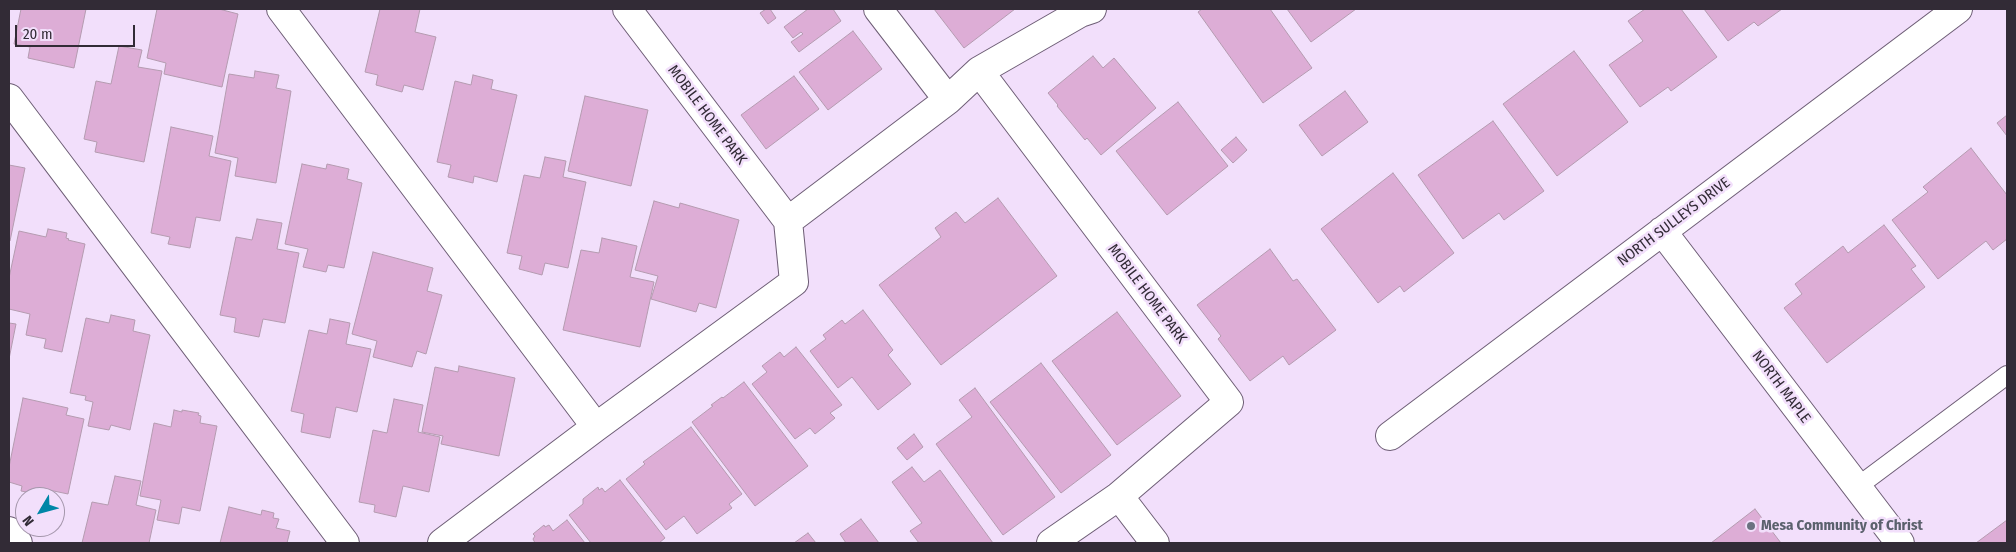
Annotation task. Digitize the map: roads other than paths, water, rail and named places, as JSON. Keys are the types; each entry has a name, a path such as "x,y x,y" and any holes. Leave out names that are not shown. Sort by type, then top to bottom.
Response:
{"street":[{"path":"281,9 596,427"},
{"name":"MOBILE HOME PARK","path":"627,9 788,221"},
{"path":"878,9 948,100"},
{"path":"442,543 794,282 788,221 948,100 979,71 1080,13 1092,9"},
{"name":"NORTH SULLEYS DRIVE","path":"1390,436 1958,9"},
{"name":"MOBILE HOME PARK","path":"979,71 1229,402 1119,496 1051,543"},
{"path":"9,98 345,543"},
{"name":"NORTH MAPLE","path":"1662,231 1900,543"},
{"path":"1119,496 1155,543"},
{"path":"9,531 18,543"}],"lane":[{"path":"1857,487 2007,375"}],"place":[{"name":"Mesa Community of Christ","path":"1751,526"}]}
